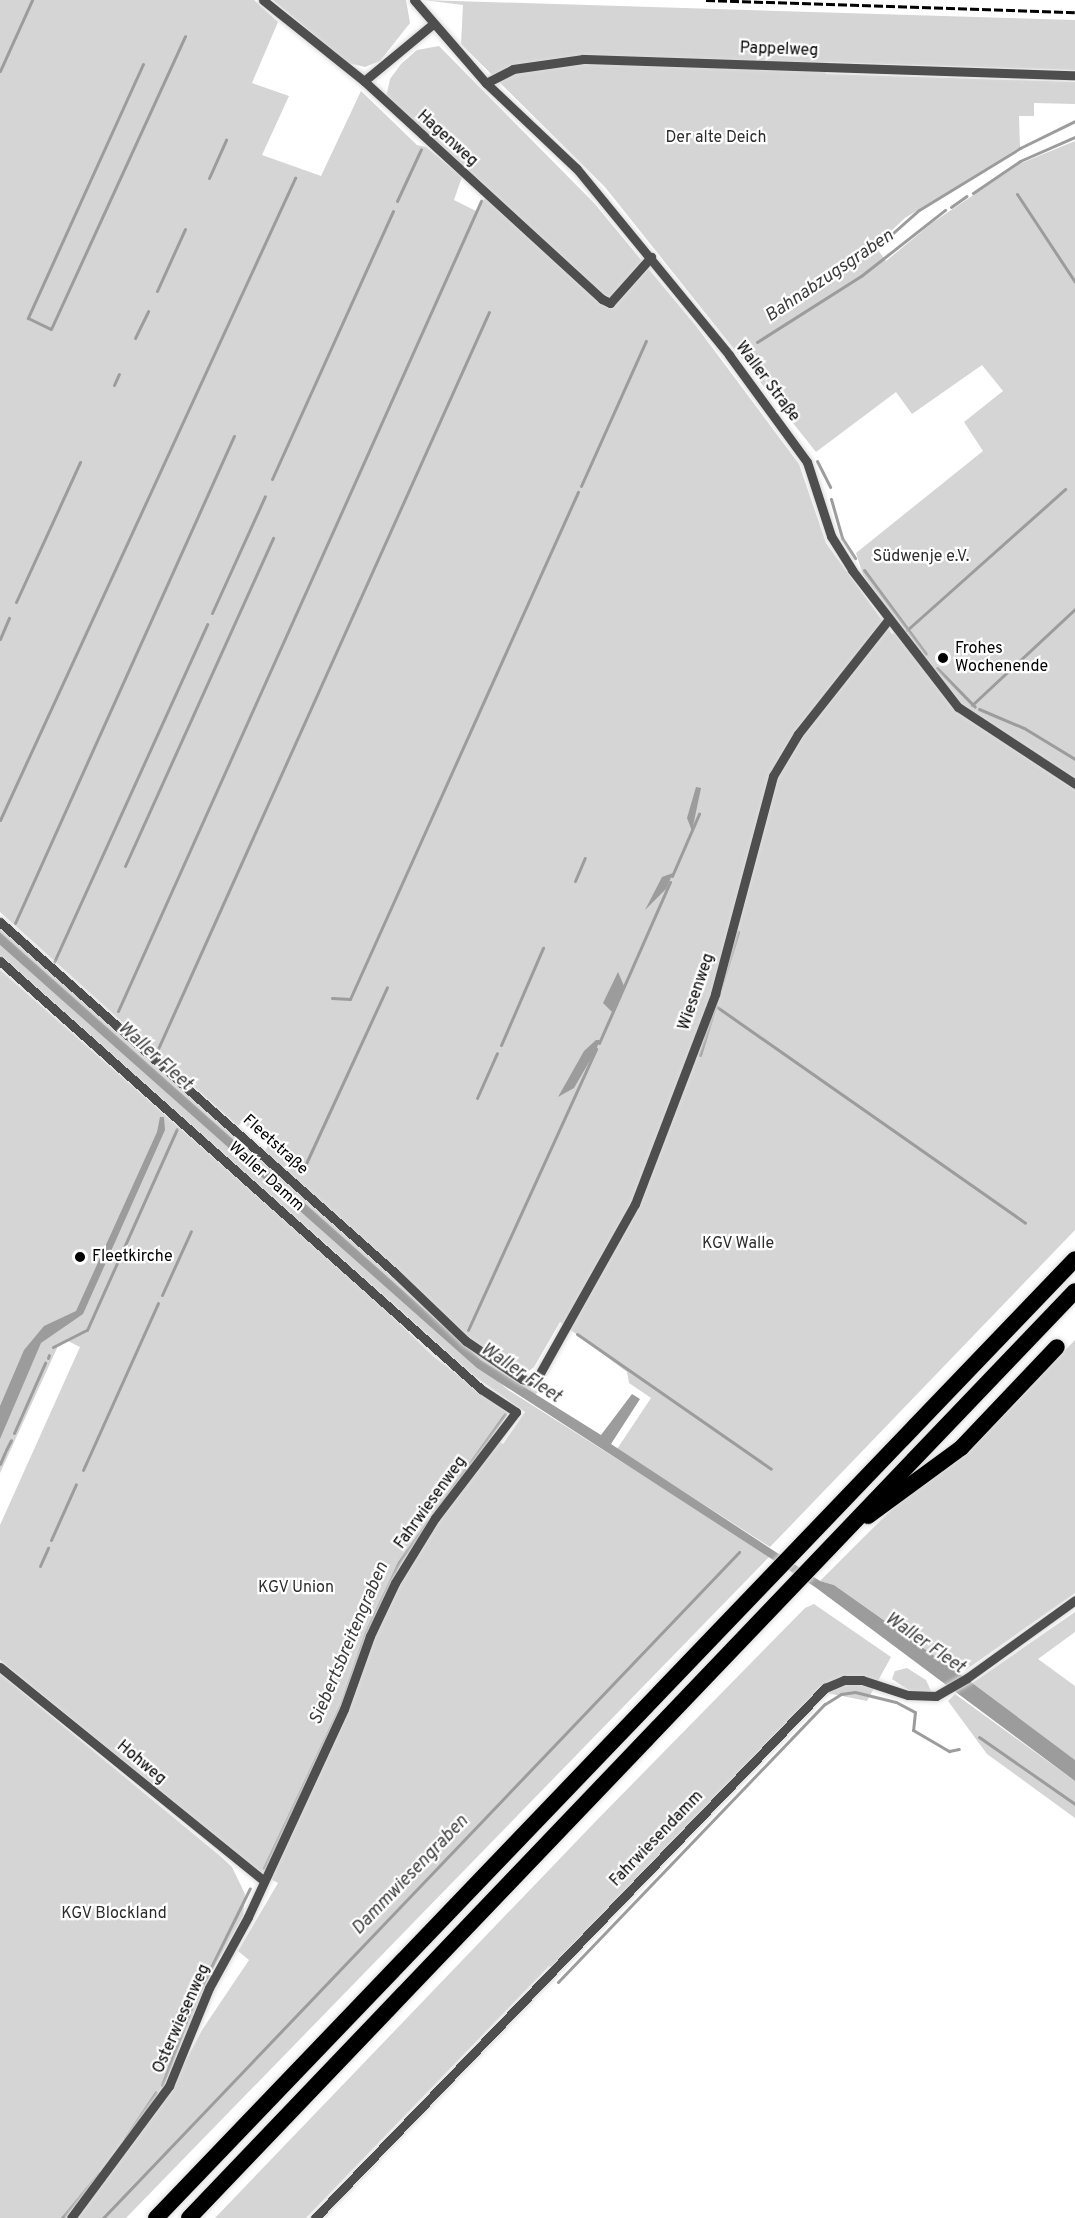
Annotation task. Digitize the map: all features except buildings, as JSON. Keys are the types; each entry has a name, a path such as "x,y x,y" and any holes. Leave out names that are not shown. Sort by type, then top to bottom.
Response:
{"highway":[{"path":"156,2218 1075,1259"},
{"path":"189,2218 1075,1292"},
{"path":"851,1525 888,1505 961,1448 1057,1347"}],"street":[{"name":"Hagenweg","path":"263,0 364,81 419,136 610,303 651,257"},
{"name":"Waller Straße","path":"414,0 486,83 577,169 651,257 804,456 823,502 831,536 888,620 958,707 1075,784"},
{"path":"364,81 433,24"},
{"name":"Pappelweg","path":"486,83 513,69 583,58 1075,75"},
{"name":"Wiesenweg","path":"535,1382 635,1204 715,994 773,776 798,734 888,620"},
{"name":"Fleetstraße","path":"0,922 394,1272 466,1341 522,1379 535,1382"},
{"name":"Waller Damm","path":"0,961 481,1389 516,1412"},
{"name":"Fahrwiesenweg","path":"263,1880 344,1709 370,1636 395,1583 435,1518 516,1412"},
{"name":"Fahrwiesendamm","path":"315,2218 825,1688 844,1680 862,1680 908,1695 936,1696 967,1678 1075,1600"},
{"name":"Hohweg","path":"0,1667 263,1880"},
{"name":"Osterwiesenweg","path":"71,2218 169,2086 209,1988 263,1880"}],"green space":[{"path":"0,0 254,0 278,22 252,83 289,96 262,155 321,176 361,91 417,145 426,147 462,177 454,200 478,212 488,191 386,97 390,79 401,64 417,50 439,46 594,203 696,326 799,464 826,543 892,634 902,629 863,575 856,553 983,451 964,422 1003,391 982,365 912,414 896,392 816,452 605,187 461,44 463,5 423,0 1075,20 1075,70 826,62 826,74 1075,82 1075,104 1034,103 1034,116 1019,116 1020,147 905,218 875,246 886,261 932,223 1019,164 1075,141 1075,1230 770,1547 617,1449 651,1398 629,1383 627,1372 560,1322 534,1367 524,1375 469,1337 265,1151 272,1137 267,1135 264,1142 242,1122 238,1126 0,912"},
{"path":"273,0 406,0 410,23 380,61 365,67 348,63"},
{"path":"0,927 465,1342 528,1384 543,1373 547,1376 535,1396 481,1360 414,1302 0,932"},
{"name":"KGV Union","path":"0,945 507,1389 770,1556 126,2218 77,2218 164,2102 202,2030 249,1960 238,1951 278,1883 259,1872 0,1660 0,1525 80,1347 68,1341 58,1346 0,1473 0,970 365,1291 434,1357 508,1413 492,1436 503,1444 525,1412 473,1375 0,955"},
{"path":"1075,1340 1075,1593 960,1674 834,1585 820,1581 889,1512 987,1430"},
{"path":"814,1604 891,1657 867,1701 827,1693 557,1972 549,1966 306,2218 215,2218 596,1821 805,1608"},
{"path":"1075,1612 1075,1632 1038,1659 1075,1686 1075,1760 971,1684"},
{"path":"907,1668 926,1680 931,1691 910,1691 892,1679 895,1671"},
{"name":"KGV Blockland","path":"0,1674 219,1855 232,1867 245,1894 243,1916 215,1966 175,2065 156,2099 65,2218 0,2218"},
{"path":"955,1694 1075,1781 1075,1818 987,1754 948,1701"}],"shaded area":[{"path":"696,787 701,788 692,831 687,818"},
{"path":"673,873 666,889 645,910 662,877"},
{"path":"0,932 481,1360 601,1435 632,1394 640,1399 611,1444 820,1581 834,1585 960,1674 1075,1760 1075,1781 815,1587 477,1368 0,945"},
{"path":"618,972 624,986 612,1012 603,1003"},
{"path":"596,1040 600,1040 595,1052 574,1088 558,1097 584,1051"},
{"path":"160,1117 164,1117 165,1130 83,1314 41,1343 0,1439 0,1406 24,1350 44,1326 76,1311 157,1132"}],"waterway":[{"path":"0,71 32,0"},
{"path":"143,64 28,318 51,329 185,36"},
{"path":"876,248 919,210 1020,148 1075,121"},
{"name":"Bahnabzugsgraben","path":"973,193 1020,161 1075,137"},
{"path":"209,178 226,140"},
{"path":"397,201 421,149"},
{"path":"0,820 295,178"},
{"path":"1017,194 1075,282"},
{"name":"Bahnabzugsgraben","path":"951,207 967,196"},
{"path":"118,1011 481,201"},
{"name":"Bahnabzugsgraben","path":"757,342 861,276 945,210"},
{"path":"272,479 393,211"},
{"path":"157,291 185,229"},
{"path":"135,338 148,311"},
{"name":"Waller Fleet","path":"157,1051 489,312"},
{"path":"581,486 646,341"},
{"path":"114,385 119,374"},
{"path":"15,923 234,436"},
{"path":"817,461 830,487"},
{"path":"16,602 80,462"},
{"path":"907,630 1065,489"},
{"path":"332,998 350,999 578,492"},
{"path":"212,613 265,496"},
{"path":"831,499 842,538 855,558"},
{"path":"125,866 273,538"},
{"path":"864,570 926,654"},
{"path":"972,705 1075,609"},
{"path":"0,639 9,618"},
{"path":"54,962 207,624"},
{"path":"937,668 975,707"},
{"path":"979,709 1024,728 1075,759"},
{"path":"672,876 699,814"},
{"path":"575,881 585,858"},
{"path":"599,1043 670,882"},
{"path":"700,1055 738,932"},
{"path":"501,1045 543,948"},
{"path":"303,1170 387,987"},
{"path":"717,1007 1025,1223"},
{"path":"468,1330 596,1049"},
{"path":"477,1098 497,1053"},
{"path":"53,1347 87,1330 177,1129"},
{"path":"162,1295 191,1231"},
{"path":"83,1470 158,1303"},
{"path":"577,1334 771,1469"},
{"path":"14,1433 45,1363"},
{"name":"Siebertsbreitengraben","path":"264,1868 341,1704 366,1632 399,1562 505,1414"},
{"path":"6,1450 11,1440"},
{"path":"0,1464 5,1452"},
{"path":"51,1540 76,1484"},
{"path":"40,1566 48,1548"},
{"name":"Dammwiesengraben","path":"103,2218 739,1552"},
{"path":"558,1982 825,1704 841,1694 855,1692 896,1702 915,1712 913,1730 949,1751 959,1749"},
{"path":"979,1737 1075,1804"},
{"name":"Siebertsbreitengraben","path":"162,2085 192,2006 250,1888"},
{"name":"Siebertsbreitengraben","path":"125,2138 156,2092"},
{"name":"Siebertsbreitengraben","path":"62,2218 99,2173"}],"railway":[{"path":"706,0 1075,12"}],"place":[{"name":"Frohes Wochenende","path":"943,658"},
{"name":"Fleetkirche","path":"80,1257"}],"park label":[{"name":"Der alte Deich","path":"716,138"},
{"name":"Südwenje e.V.","path":"921,557"},
{"name":"KGV Walle","path":"738,1244"}]}
